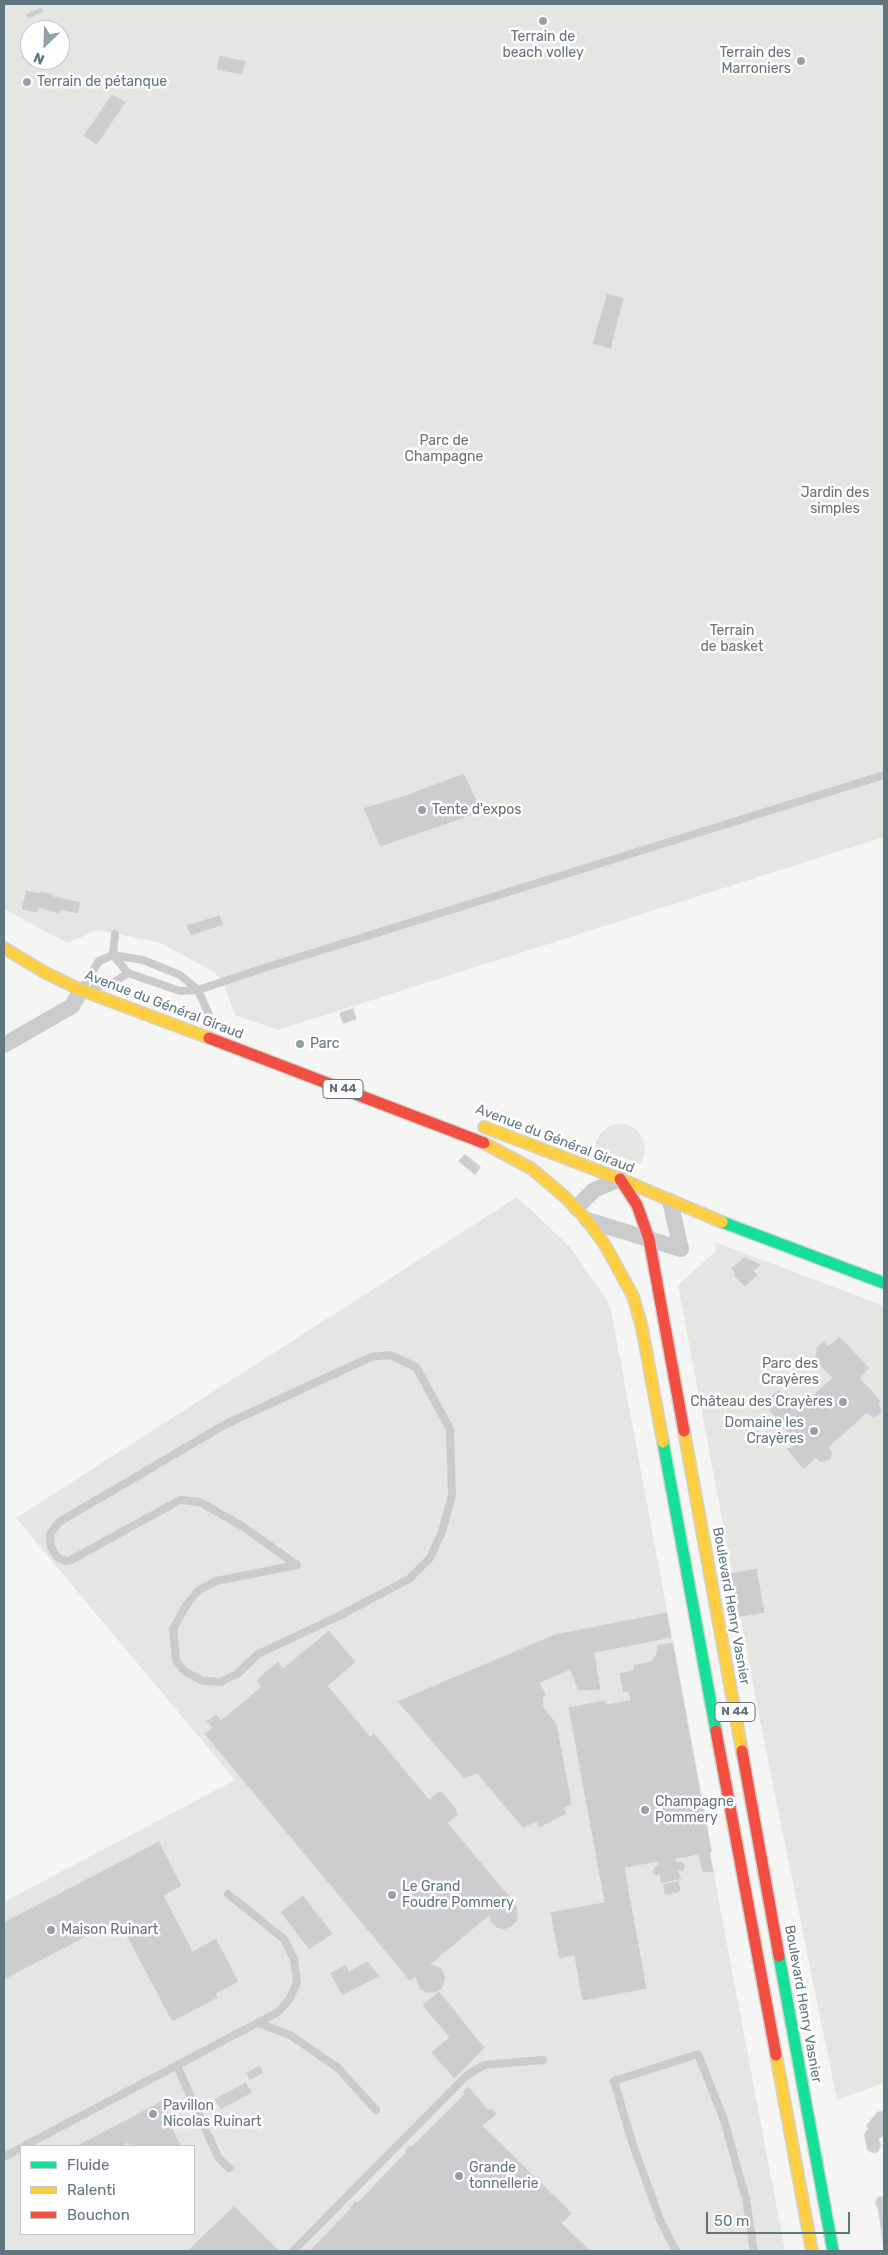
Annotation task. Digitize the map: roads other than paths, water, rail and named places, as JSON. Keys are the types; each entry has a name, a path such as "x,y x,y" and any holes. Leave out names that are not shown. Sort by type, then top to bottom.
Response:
{"main road":[{"name":"Avenue du Général Giraud","path":"4,948 50,975 81,990 477,1140 503,1152 532,1169 582,1214"},
{"path":"85,973 116,986"},
{"name":"Avenue du Général Giraud","path":"196,1017 218,1026"},
{"name":"Avenue du Général Giraud","path":"473,1123 884,1283"},
{"name":"Boulevard Henry Vasnier","path":"620,1179 637,1205 650,1239 833,2251"},
{"name":"N 44","path":"582,1214 605,1245 626,1282 633,1296 642,1328 812,2251"}],"street":[{"path":"4,1045 72,1006 81,990"},
{"path":"620,1179 594,1190 582,1214 681,1249 670,1201"}],"lane":[{"path":"115,934 113,955 128,973 180,991 198,990 261,968 884,775"},
{"name":"Avenue du Général Giraud","path":"85,973 96,964 113,955 143,960 180,975 198,990 218,1026"},
{"path":"85,973 81,990 116,986 128,973"},
{"path":"390,1355 416,1367 450,1429 452,1495 442,1532 430,1558 408,1579 337,1617 258,1654 237,1674 221,1682 203,1681 184,1671 176,1660 173,1629 187,1604 199,1590 216,1581 297,1565 242,1526 200,1502 180,1500 71,1560 66,1561 57,1557 50,1547 50,1534 59,1522 226,1424 371,1357 390,1355"},
{"path":"27,2145 278,2012 289,2000 297,1983 294,1960 284,1939 228,1894"},
{"path":"258,2023 290,2035 338,2068 376,2110"},
{"path":"676,2251 658,2213 632,2142 614,2081 698,2054 724,2120 746,2198 754,2251"},
{"path":"293,2251 466,2076 484,2065 543,2060"},
{"path":"177,2066 218,2157 228,2168"},
{"path":"4,2157 20,2149"}],"place":[{"name":"Terrain de beach volley","path":"543,21"},
{"name":"Terrain des Marroniers","path":"801,61"},
{"name":"Terrain de pétanque","path":"27,82"},
{"name":"Tente d'expos","path":"422,810"},
{"name":"Parc","path":"300,1044"},
{"name":"Château des Crayères","path":"843,1402"},
{"name":"Domaine les Crayères","path":"814,1431"},
{"name":"Champagne Pommery","path":"645,1810"},
{"name":"Le Grand Foudre Pommery","path":"392,1895"},
{"name":"Maison Ruinart","path":"51,1930"},
{"name":"Pavillon Nicolas Ruinart","path":"153,2114"},
{"name":"Grande tonnellerie","path":"459,2176"}],"park label":[{"name":"Parc de Champagne","path":"444,450"},
{"name":"Jardin des simples","path":"835,502"},
{"name":"Terrain de basket","path":"732,640"},
{"name":"Parc des Crayères","path":"790,1372"}]}
